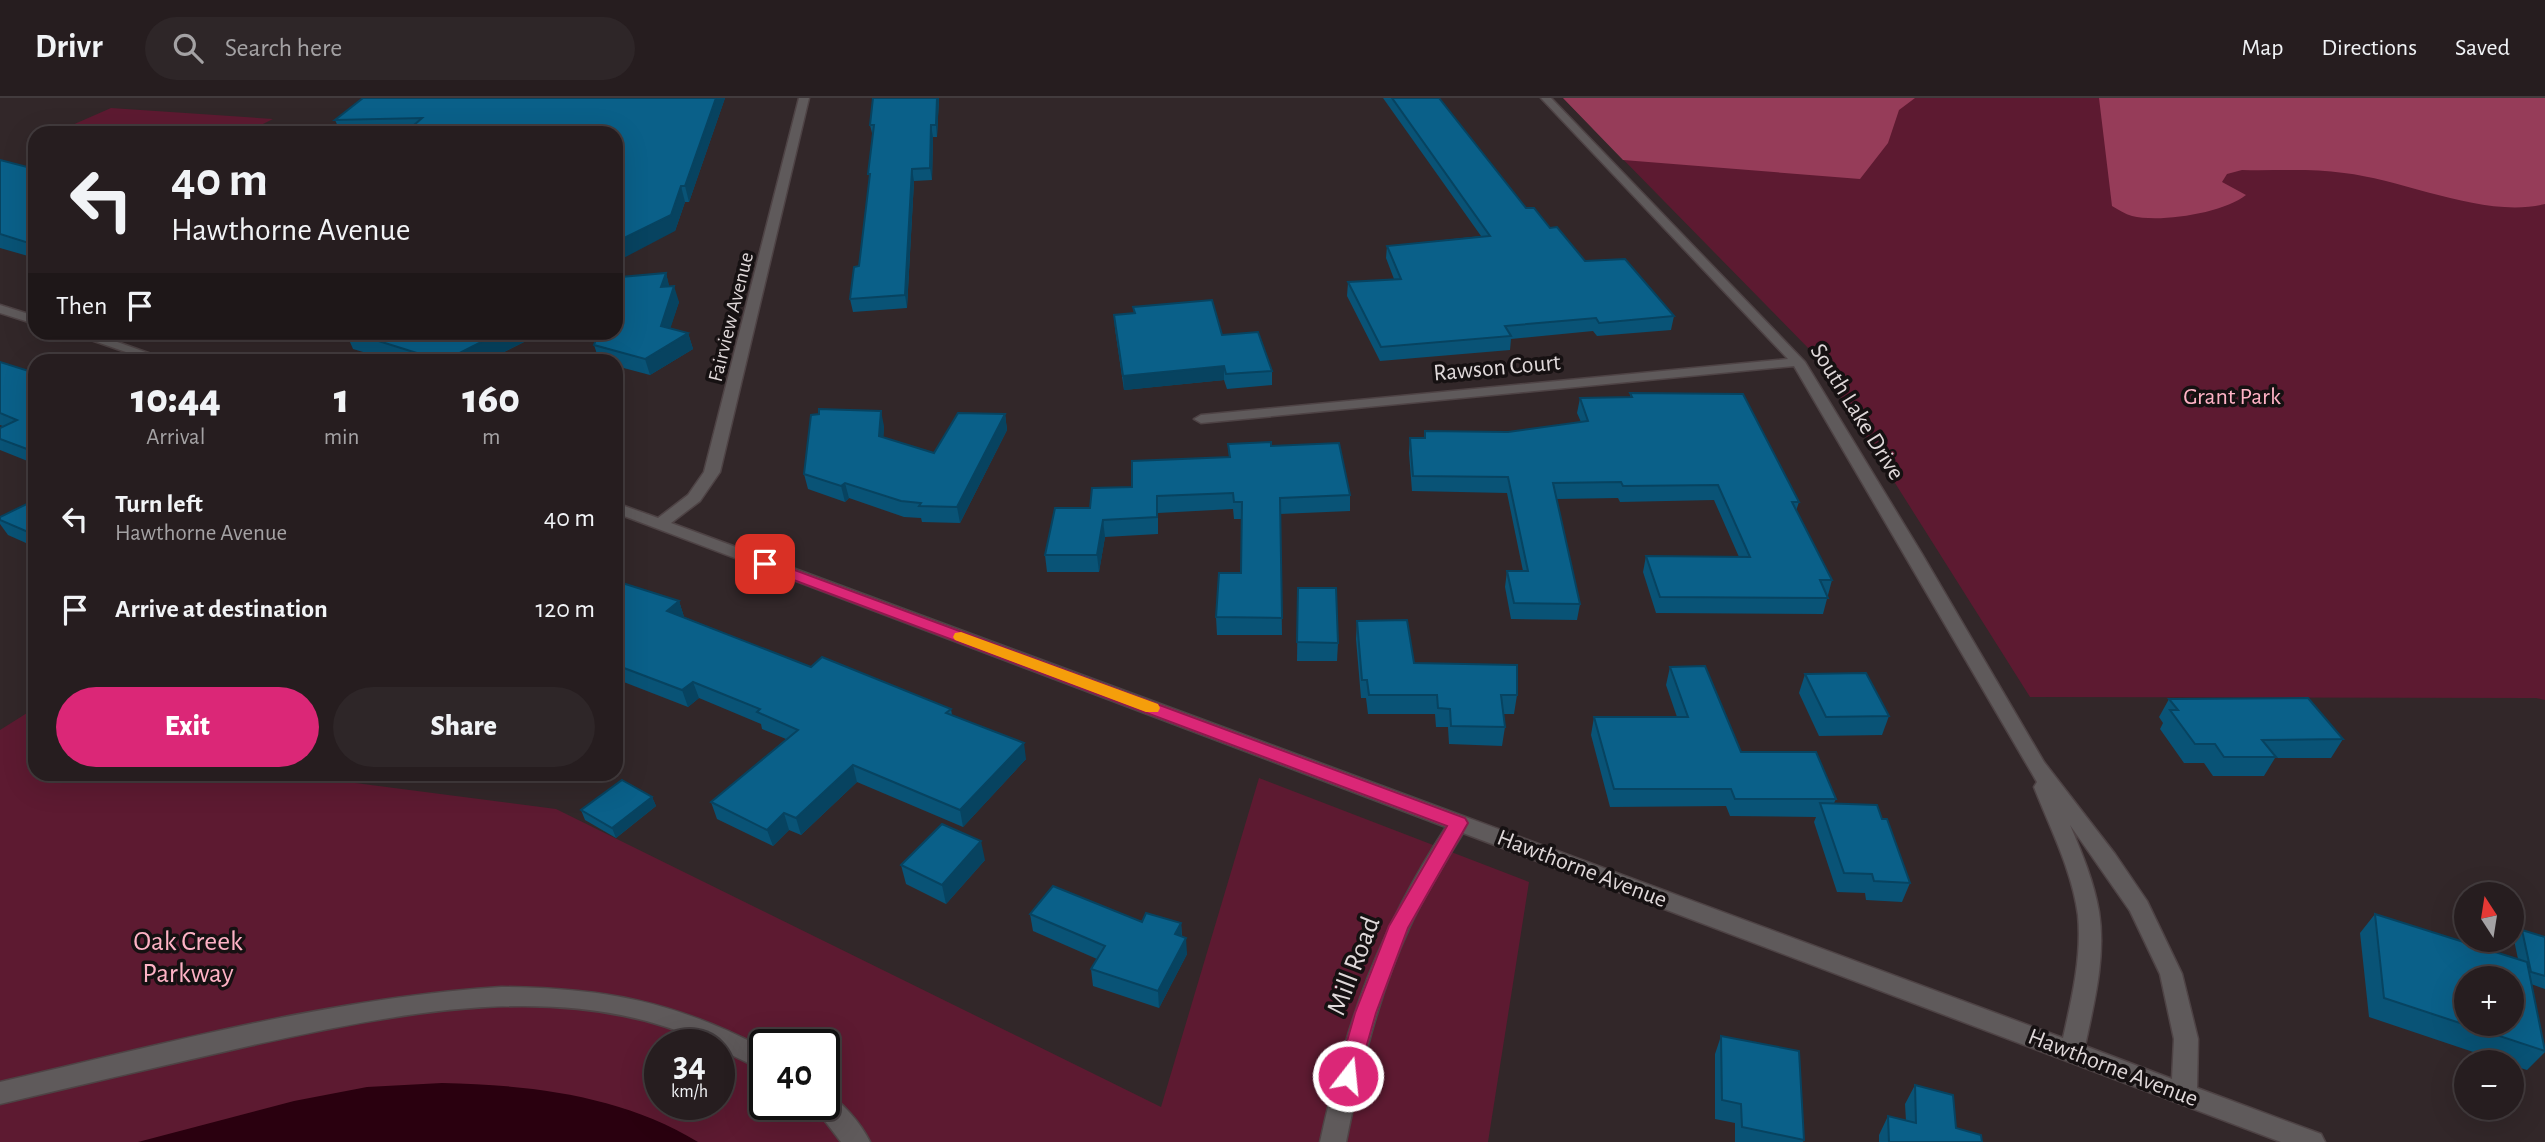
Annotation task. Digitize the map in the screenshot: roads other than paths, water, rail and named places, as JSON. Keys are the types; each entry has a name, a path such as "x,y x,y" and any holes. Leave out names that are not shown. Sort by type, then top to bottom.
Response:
{"street":[{"name":"Fairview Avenue","path":"660,524 694,498 712,472 804,98"},
{"name":"South Lake Drive","path":"1546,98 1798,362 1914,554 2037,767 2108,860 2131,895 2171,974 2186,1039 2184,1094"},
{"path":"0,309 28,318"},
{"path":"100,340 143,354"},
{"name":"Rawson Court","path":"1201,419 1798,362"},
{"name":"Hawthorne Avenue","path":"623,511 2312,1142"},
{"name":"South Lake Drive","path":"2037,767 2082,889 2090,929 2082,1003 2072,1052"},
{"name":"Mill Road","path":"1333,1142 1342,1097 1366,1013 1399,926 1459,823"},
{"path":"0,1093 335,1017 475,998 537,997 598,1001 655,1012 720,1037 749,1052"},
{"path":"838,1120 857,1142"}],"park label":[{"name":"Grant Park","path":"2232,397"},
{"name":"Oak Creek Parkway","path":"188,958"}]}
